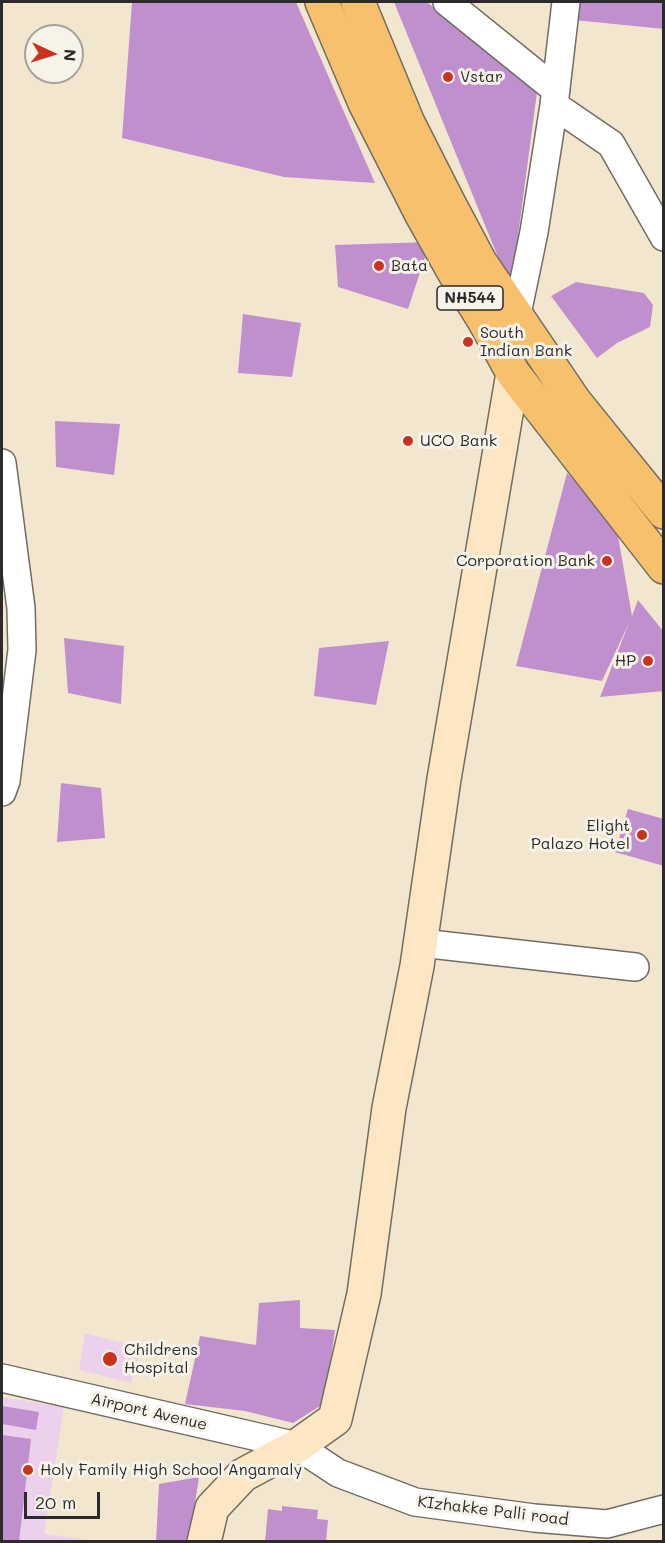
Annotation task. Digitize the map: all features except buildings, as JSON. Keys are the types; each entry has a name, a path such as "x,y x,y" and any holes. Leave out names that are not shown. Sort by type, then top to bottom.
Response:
{"highway":[{"name":"NH544","path":"322,2 365,103 422,216 484,320 513,374 663,567"},
{"name":"NH544","path":"358,2 408,123 480,262 575,402 663,512"}],"main road":[{"path":"204,1542 213,1508 243,1475 297,1446 335,1419 364,1294 389,1108 421,943 444,779 513,374"}],"street":[{"path":"447,2 611,144 663,237"},
{"path":"513,374 517,314 534,232 555,97 566,2"},
{"path":"2,463 21,608 22,650 6,781 2,792"},
{"path":"421,943 635,967"},
{"name":"Airport Avenue","path":"2,1378 297,1446"},
{"name":"KIzhakke Palli road","path":"297,1446 338,1473 415,1502 534,1518 607,1524 663,1509"}],"shaded area":[{"name":"Childrens Hospital","path":"85,1333 141,1348 131,1383 79,1370"},
{"name":"Holy Family High School Angamaly","path":"2,1397 64,1407 44,1534 94,1541 2,1541"}],"place":[{"name":"Vstar","path":"448,77"},
{"name":"Bata","path":"379,266"},
{"name":"South Indian Bank","path":"468,342"},
{"name":"UCO Bank","path":"408,441"},
{"name":"Corporation Bank","path":"607,561"},
{"name":"HP","path":"648,661"},
{"name":"Elight Palazo Hotel","path":"642,835"},
{"name":"Childrens Hospital","path":"110,1359"},
{"name":"Holy Family High School Angamaly","path":"28,1470"}]}
